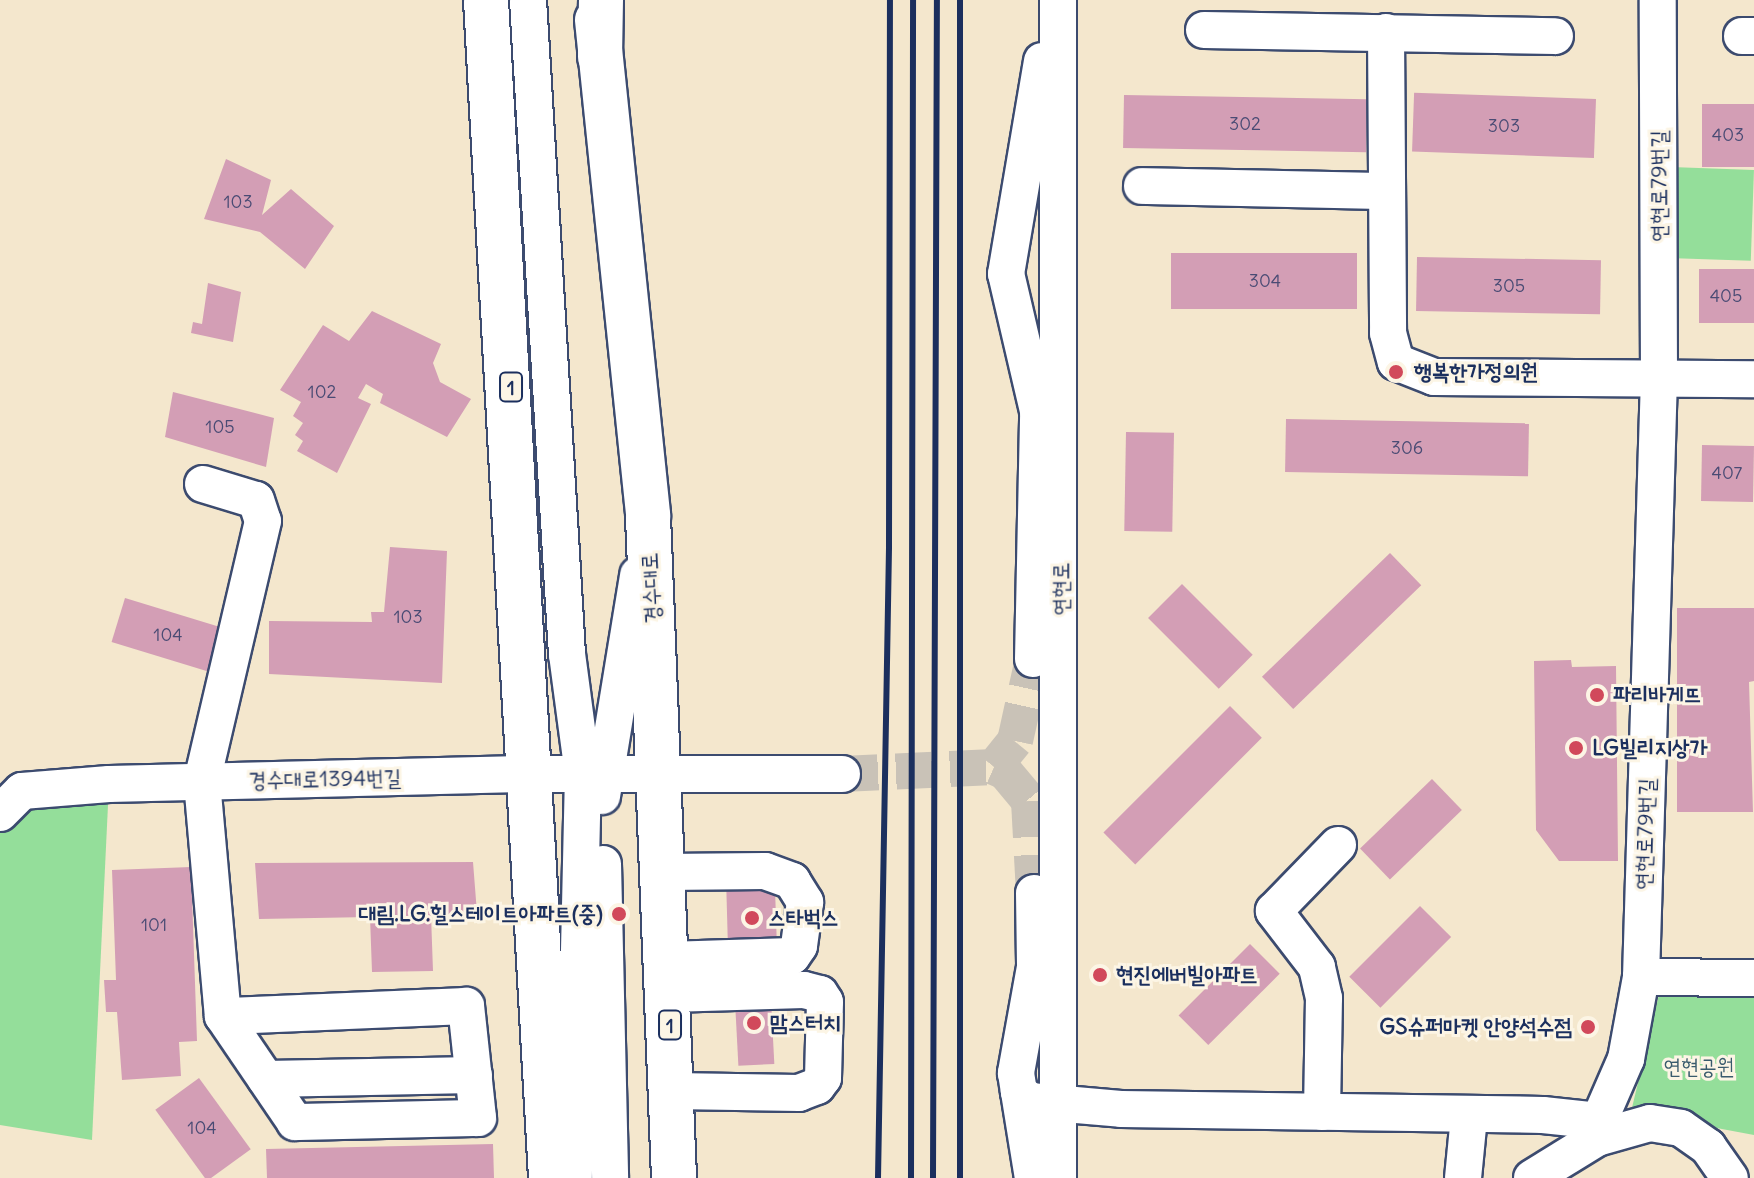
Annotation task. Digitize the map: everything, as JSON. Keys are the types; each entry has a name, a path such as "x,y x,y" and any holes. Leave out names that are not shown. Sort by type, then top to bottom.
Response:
{"main road":[{"name":"1","path":"486,0 532,774"},
{"name":"경수대로","path":"601,0 600,57 648,516 673,1091 674,1178"},
{"path":"532,774 551,1178"}],"street":[{"path":"528,0 567,654 594,774 610,1178"},
{"path":"1033,659 1038,411 1010,306 1006,274 1055,0"},
{"name":"연현로","path":"1055,0 1061,231 1058,1178"},
{"name":"연현로79번길","path":"1019,1092 1030,1101 1059,1105 1469,1117 1543,1115 1599,1121 1626,1059 1641,977 1659,377 1658,0"},
{"path":"1204,30 1555,36"},
{"path":"1386,32 1388,333 1390,353 1404,369 1434,377 1754,379"},
{"path":"1142,186 1387,191"},
{"path":"1013,236 1032,221 1048,219 1061,231"},
{"path":"203,484 256,500 263,521 202,782 223,1016 295,1122 478,1118 466,1006 223,1016"},
{"path":"574,1178 594,774 648,516"},
{"name":"경수대로1394번길","path":"0,813 22,791 202,782 532,774 842,774"},
{"path":"1322,1112 1324,998 1317,967 1274,911 1338,845"},
{"path":"664,872 765,871 792,881 805,902 799,946 792,956 668,977"},
{"path":"1033,1178 1019,1092 1021,1023 1035,967 1034,893"},
{"path":"668,977 804,990 820,994 825,1002 823,1078 817,1086 799,1093 673,1091"},
{"path":"1641,977 1754,978"},
{"path":"1463,1178 1469,1117"},
{"path":"1532,1178 1597,1138 1650,1123 1681,1128 1708,1147 1730,1178"}],"green space":[{"path":"1671,167 1754,170 1751,261 1668,258"},
{"path":"109,784 92,1140 0,1125 0,815"},
{"name":"연현공원","path":"1661,986 1754,986 1754,1135 1631,1112"}],"building":[{"path":"1414,93 1596,99 1594,158 1412,152"},
{"path":"1124,95 1367,99 1366,152 1123,148"},
{"path":"1702,104 1754,104 1754,167 1702,167"},
{"path":"226,159 271,180 262,215 291,189 334,226 305,269 260,232 204,219"},
{"path":"1171,253 1357,253 1357,309 1171,309"},
{"path":"1417,257 1601,260 1600,314 1416,311"},
{"path":"1699,269 1754,269 1754,323 1699,323"},
{"path":"208,283 241,292 233,342 191,333 193,322 202,324"},
{"path":"372,311 441,344 433,363 440,382 471,399 447,437 380,403 383,394 366,384 358,398 371,404 337,473 297,451 303,441 295,435 303,423 293,416 301,402 280,390 323,325 349,341"},
{"path":"173,392 274,418 266,467 165,437"},
{"path":"1286,419 1529,423 1528,476 1285,472"},
{"path":"1126,432 1174,433 1172,532 1124,531"},
{"path":"1702,445 1754,446 1753,502 1701,501"},
{"path":"390,547 447,551 442,683 269,674 269,621 372,622 371,612 384,612"},
{"path":"1390,553 1421,585 1293,709 1262,677"},
{"path":"1182,584 1253,655 1219,689 1148,618"},
{"path":"125,598 222,628 208,672 112,642"},
{"path":"1677,608 1754,608 1754,681 1749,682 1753,812 1677,812"},
{"name":"LG빌리지상가","path":"1571,660 1572,667 1616,666 1618,861 1559,861 1536,830 1534,661"},
{"path":"1230,706 1262,738 1135,864 1103,833"},
{"path":"1432,779 1462,810 1390,879 1360,848"},
{"path":"473,862 477,913 431,915 433,971 372,972 370,917 259,919 255,863"},
{"path":"191,867 197,1041 179,1042 181,1076 122,1080 117,1012 106,1012 104,980 116,980 112,870"},
{"name":"스타벅스","path":"726,877 775,889 777,948 728,949"},
{"path":"1420,906 1451,937 1380,1008 1349,977"},
{"path":"1250,944 1280,974 1208,1045 1179,1015"},
{"name":"맘스터치","path":"770,981 774,1064 738,1066 734,983"},
{"path":"199,1078 251,1149 211,1178 205,1178 155,1110"},
{"path":"493,1144 494,1178 267,1178 266,1149"}],"tunnel":[{"path":"994,767 1015,741 1033,659"},
{"path":"842,774 994,767 1005,772 1029,801 1034,893"}],"railway":[{"path":"878,1178 889,547 890,0"},
{"path":"911,1178 913,0"},
{"path":"933,1178 937,0"},
{"path":"960,0 960,1178"}],"place":[{"name":"행복한가정의원","path":"1396,372"},
{"name":"파리바게뜨","path":"1597,695"},
{"name":"LG빌리지상가","path":"1576,748"},
{"name":"대림.LG.힐스테이트아파트(중)","path":"619,914"},
{"name":"스타벅스","path":"752,918"},
{"name":"현진에버빌아파트","path":"1100,975"},
{"name":"맘스터치","path":"754,1023"},
{"name":"GS슈퍼마켓 안양석수점","path":"1588,1027"}]}
